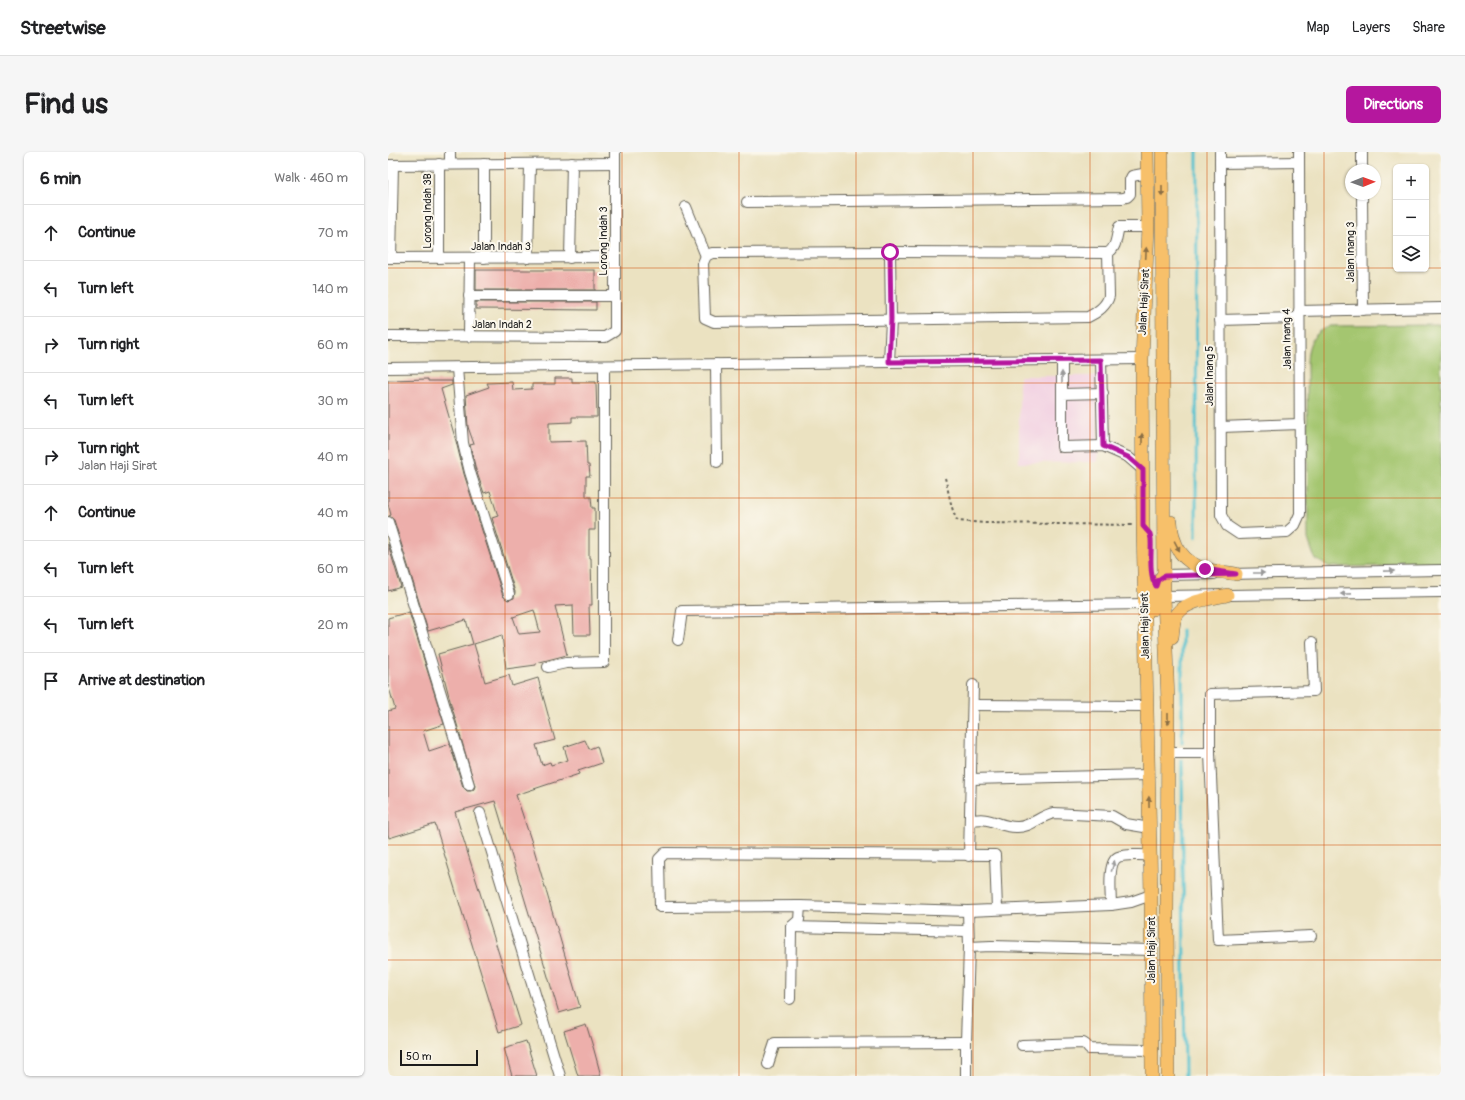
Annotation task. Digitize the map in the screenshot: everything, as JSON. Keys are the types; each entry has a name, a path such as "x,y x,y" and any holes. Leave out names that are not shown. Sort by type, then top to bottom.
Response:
{"main road":[{"name":"Jalan Haji Sirat","path":"1147,152 1148,227 1142,359 1143,526 1151,895 1152,1076"},
{"name":"Jalan Haji Sirat","path":"1162,152 1164,596 1168,702 1168,1076"},
{"path":"1163,313 1168,363 1172,536 1179,551 1188,561 1205,569 1236,574"},
{"path":"1143,526 1150,534 1151,539 1152,576 1158,591 1164,596"},
{"path":"1149,775 1152,729 1153,597 1158,580 1164,576"},
{"path":"1168,702 1174,618 1180,610 1195,602 1227,595"},
{"path":"1151,895 1161,882 1161,817 1168,782"},
{"path":"1163,1076 1160,990 1162,957 1167,918"},
{"path":"1149,1076 1152,1055"}],"street":[{"path":"450,152 450,164"},
{"name":"Lorong Indah 3","path":"615,152 615,331"},
{"name":"Jalan Inang 5","path":"1220,152 1221,515 1227,526 1239,534 1287,532 1295,525"},
{"path":"1362,152 1362,164"},
{"path":"1220,163 1299,157"},
{"name":"Jalan Inang 4","path":"1295,525 1300,514 1299,157"},
{"path":"570,258 572,163"},
{"path":"390,258 390,165 615,163"},
{"name":"Lorong Indah 3B","path":"439,164 439,258"},
{"path":"484,164 484,258"},
{"path":"528,258 530,164"},
{"path":"747,202 1123,198 1130,194 1130,180 1132,176 1148,173"},
{"name":"Jalan Inang 3","path":"1362,200 1363,310"},
{"path":"686,207 706,256"},
{"path":"1108,253 1108,302 1093,315 1088,317 714,322 704,318 703,263 706,256 712,253 1108,253 1115,246 1118,228 1148,227"},
{"path":"889,362 891,320 890,252"},
{"name":"Jalan Indah 3","path":"390,258 615,257"},
{"path":"469,336 470,258"},
{"path":"469,296 615,296"},
{"path":"1220,320 1363,310 1441,308"},
{"name":"Jalan Indah 2","path":"388,336 605,337 615,331"},
{"path":"388,368 1142,359"},
{"path":"1062,360 1062,447 1103,446 1128,457 1143,470"},
{"path":"1101,360 1103,393 1103,446"},
{"path":"716,364 717,462"},
{"path":"548,667 566,663 604,662 604,366"},
{"path":"456,368 463,443 470,472 509,594"},
{"path":"1062,394 1103,393"},
{"path":"1221,427 1300,424"},
{"path":"388,522 469,785"},
{"path":"1164,576 1441,570"},
{"path":"1164,596 1441,592"},
{"path":"678,640 682,611 1145,604"},
{"path":"1311,936 1218,940 1210,753 1210,694 1314,691 1312,642"},
{"path":"969,856 973,685"},
{"path":"972,705 1147,706"},
{"path":"1168,753 1210,753"},
{"path":"971,779 1149,775"},
{"path":"970,821 986,819 1015,827 1024,826 1047,814 1054,813 1112,816 1126,824 1150,828"},
{"path":"480,814 560,1076"},
{"path":"997,909 995,855 665,853 660,859 660,907 800,906 968,910 997,909 1111,905 1131,902 1151,895"},
{"path":"1111,905 1111,870 1114,860 1122,856 1150,855"},
{"path":"790,999 791,927 799,920 800,906"},
{"path":"966,1076 969,947 968,910"},
{"path":"791,927 968,931"},
{"path":"969,947 991,946 1151,950"},
{"path":"768,1064 775,1043 966,1042"},
{"path":"1022,1045 1083,1043 1089,1049 1152,1055"}],"path":[{"path":"945,478 953,513 958,521 985,523 1143,526"}],"shaded area":[{"path":"1019,376 1097,376 1098,462 1019,463"}],"green space":[{"path":"1441,325 1441,565 1330,567 1315,559 1308,539 1307,363 1308,350 1312,340 1319,332 1330,326"}],"building":[{"path":"476,270 595,270 595,290 476,290"},
{"path":"476,302 596,302 596,310 476,309"},
{"path":"555,378 572,378 572,382 596,382 597,417 572,417 572,422 549,423 549,442 586,441 587,465 589,465 590,476 586,476 586,497 591,497 592,508 595,508 595,530 589,530 592,605 589,605 590,635 574,635 573,605 555,606 567,655 536,663 536,665 506,669 502,635 474,644 485,682 509,675 512,686 538,678 555,740 536,745 542,765 550,762 551,765 568,760 564,747 585,740 589,749 597,746 602,763 578,771 579,774 516,795 533,846 580,1007 559,1013 495,801 455,812 521,1025 499,1032 435,824 389,838 388,834 388,711 395,709 388,684 388,618 409,612 444,724 423,731 429,751 450,744 463,787 467,791 471,791 475,786 438,654 473,644 466,620 428,631 394,520 389,516 391,515 388,504 388,380 428,379 428,381 452,381 452,385 441,389 464,474 503,596 508,600 514,598 515,592 492,518 498,516 490,491 484,493 476,470 470,445 474,444 468,427 466,395 489,387 487,383 512,382 513,390 532,389 532,384 555,384","holes":["534,610 540,632 519,634 513,617"]},
{"path":"388,544 401,587 388,591"},
{"path":"586,1024 601,1076 578,1076 564,1031"},
{"path":"526,1041 537,1076 512,1076 504,1048"}],"waterway":[{"path":"1196,537 1197,152"},
{"path":"1182,630 1182,742"},
{"path":"1182,761 1185,1076"}],"route":[{"path":"890,252 891,320 889,362 1101,360 1103,393 1103,446 1128,457 1143,470 1143,526 1150,534 1151,539 1152,576 1154,583 1156,586 1158,580 1164,576 1236,574 1205,569"}]}
